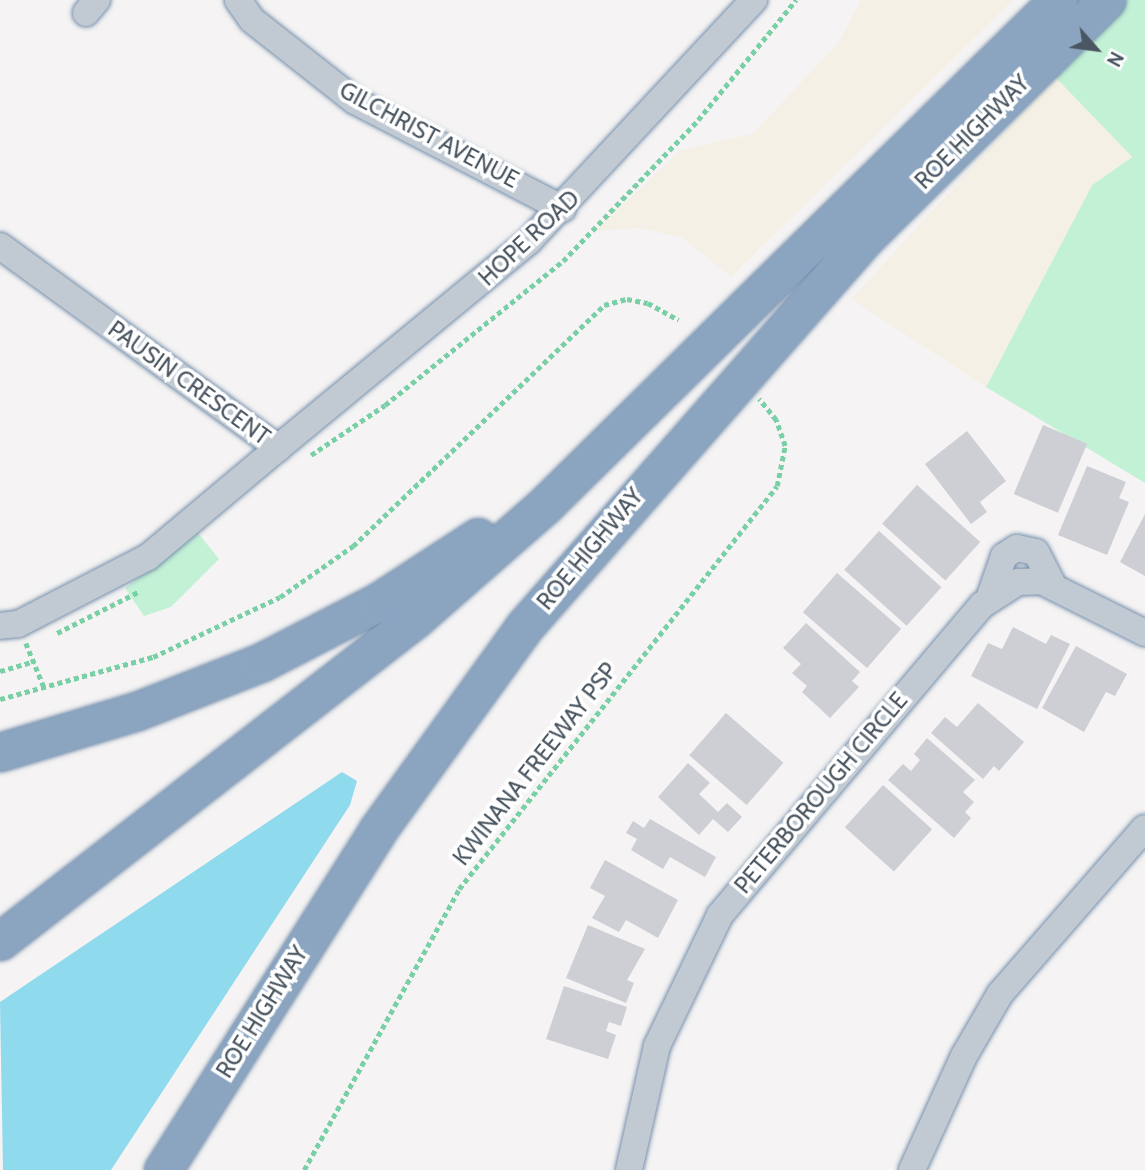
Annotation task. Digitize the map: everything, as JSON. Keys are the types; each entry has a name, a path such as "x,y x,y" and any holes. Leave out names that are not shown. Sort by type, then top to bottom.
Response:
{"highway":[{"name":"ROE HIGHWAY","path":"0,941 426,609 610,447 740,314 1058,0"},
{"name":"ROE HIGHWAY","path":"163,1170 370,842 485,677 605,530 865,238 1106,0"},
{"path":"0,968 428,633 865,238"},
{"path":"0,752 200,688 380,601 544,486 740,314"}],"street":[{"name":"GILCHRIST AVENUE","path":"238,0 252,20 355,100 563,209"},
{"name":"HOPE ROAD","path":"278,448 563,209 754,0"},
{"name":"PAUSIN CRESCENT","path":"0,246 278,448 148,557 9,625"},
{"name":"PETERBOROUGH CIRCLE","path":"629,1170 657,1046 720,915 990,596 1018,582 1052,583 1145,633"},
{"path":"912,1170 964,1056 1000,995 1145,828"}],"path":[{"path":"0,699 202,638 311,575 353,546 604,305 627,299 648,303 678,320"},
{"name":"KWINANA FREEWAY PSP","path":"304,1170 459,889 777,486 785,446 776,420 758,398"},
{"path":"9,625 35,661 44,687"},
{"path":"0,671 35,661"}],"green space":[{"path":"1127,0 1145,0 1145,483 986,387 1092,185 1132,157 1055,77"},
{"path":"198,533 219,559 171,607 144,616 125,588"}],"sand":[{"path":"861,0 1013,0 731,277 683,238 640,228 595,231 681,150 753,134 839,42"},
{"path":"1055,77 1132,157 1092,185 986,387 851,299"}],"water":[{"path":"342,772 357,781 350,805 111,1170 3,1170 0,1002"}],"building":[{"path":"1043,425 1087,444 1058,513 1014,494"},
{"path":"967,431 1006,481 980,502 987,512 971,524 925,464"},
{"path":"1087,466 1126,482 1119,498 1129,502 1107,555 1058,535"},
{"path":"917,485 980,542 945,581 882,524"},
{"path":"1145,514 1145,576 1120,562"},
{"path":"879,531 941,587 907,626 844,570"},
{"path":"837,573 901,629 867,668 803,612"},
{"path":"806,623 860,672 852,681 859,687 830,718 802,692 807,686 792,673 801,664 783,648"},
{"path":"1013,627 1046,644 1051,635 1070,644 1037,709 971,676 988,643 1002,649"},
{"path":"1076,646 1127,674 1115,696 1106,692 1084,732 1042,708"},
{"path":"978,703 1024,742 999,771 994,766 983,779 931,733 945,717 957,727"},
{"path":"726,713 783,763 747,805 689,755"},
{"path":"927,738 975,780 963,792 974,802 965,812 971,818 954,838 888,780 903,764 911,771 920,760 914,754"},
{"path":"688,763 710,783 699,794 718,812 727,803 742,817 728,832 713,819 699,835 658,797"},
{"path":"883,785 932,829 894,872 845,827"},
{"path":"650,819 716,857 705,877 670,857 663,869 631,850 637,839 626,833 633,821 644,828"},
{"path":"605,860 678,900 658,938 626,920 619,932 592,918 605,896 590,888"},
{"path":"588,925 645,949 627,980 634,983 626,1003 566,978"},
{"path":"564,986 627,1007 621,1026 609,1022 606,1031 616,1035 608,1059 546,1039"}]}
